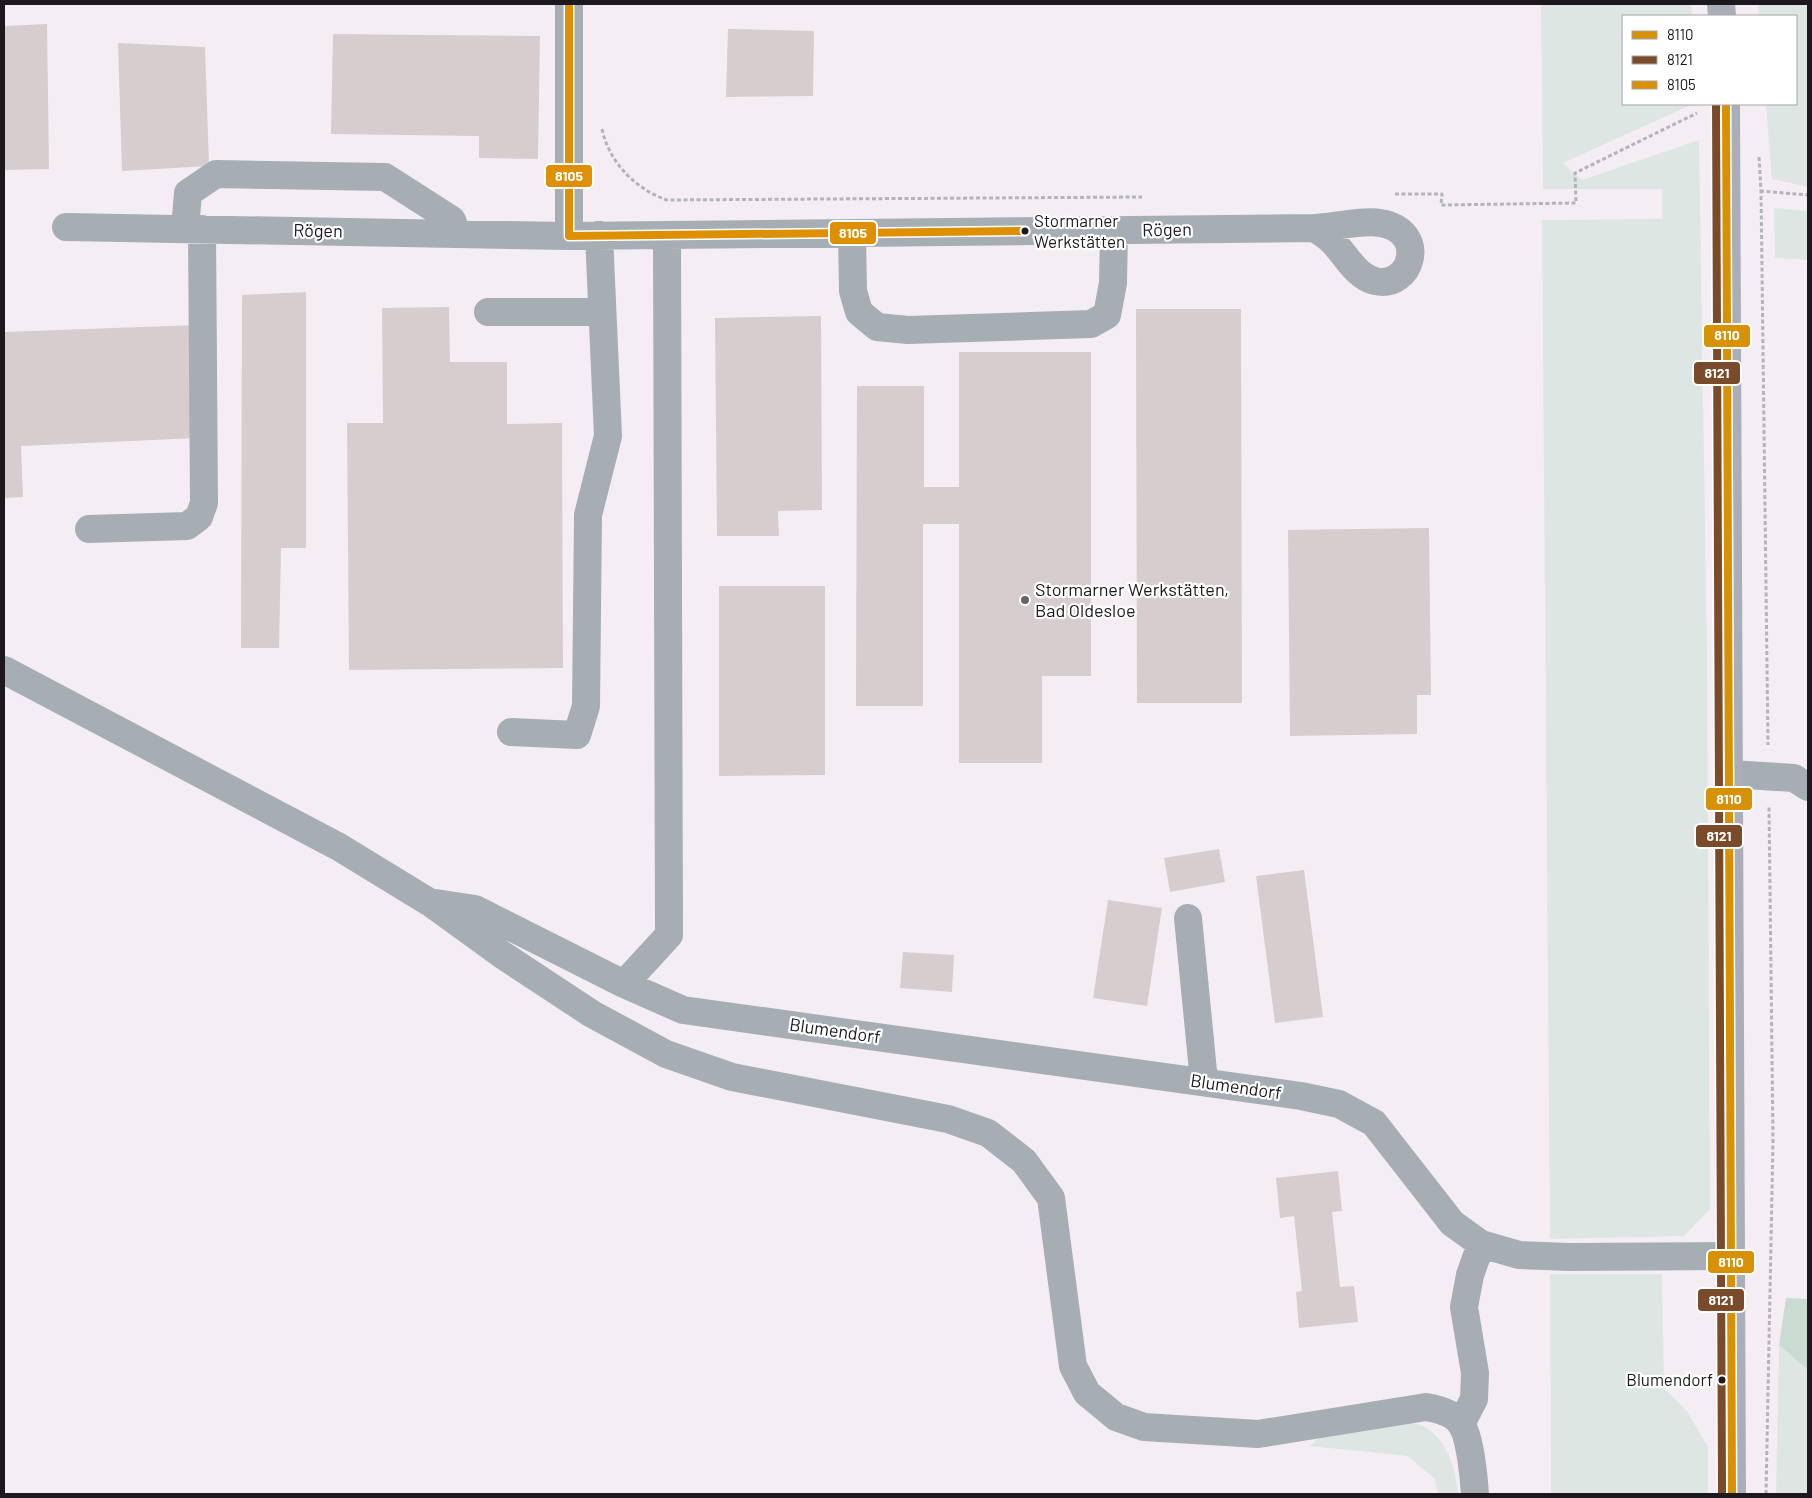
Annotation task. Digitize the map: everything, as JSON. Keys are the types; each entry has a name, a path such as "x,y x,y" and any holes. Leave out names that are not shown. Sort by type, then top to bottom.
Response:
{"main road":[{"path":"1726,105 1732,1494"}],"street":[{"path":"569,4 569,236"},
{"path":"89,529 187,526 199,517 204,503 194,229 188,193 216,174 385,177 452,220 457,234"},
{"name":"Rögen","path":"66,227 569,236 1315,228"},
{"path":"852,233 853,292 860,312 877,327 908,330 1091,324 1106,316 1113,284 1114,230"},
{"path":"624,984 669,935 667,235"},
{"path":"511,732 577,735 586,706 588,515 608,436 599,236"},
{"path":"488,312 602,312"},
{"path":"4,670 339,847 429,902 502,954 592,1014 666,1054 732,1077 948,1119 988,1133 1024,1161 1051,1198 1073,1366 1088,1393 1116,1417 1144,1427 1258,1434 1426,1407 1443,1410 1461,1424 1472,1461 1475,1494"},
{"path":"1730,774 1794,778 1808,787"},
{"name":"Blumendorf","path":"429,902 475,909 609,974 624,984 683,1010 1301,1096 1339,1104 1374,1123 1452,1223 1481,1244 1519,1255 1731,1256"},
{"path":"1188,918 1203,1071 1207,1083"},
{"path":"1461,1424 1474,1399 1474,1373 1464,1306 1470,1275 1481,1244"}],"path":[{"path":"1393,194 1442,194 1441,205 1576,203 1575,173 1698,112"},
{"path":"569,117 600,118 605,143 625,173 652,195 667,200 1149,197"},
{"path":"1766,1494 1773,1140 1762,191 1808,195"}],"shaded area":[{"path":"1541,4 1691,4 1692,15 1622,15 1622,105 1691,105 1563,163 1582,180 1699,140 1707,655 1710,1209 1684,1236 1550,1239 1542,220 1662,219 1662,189 1543,189"},
{"path":"1758,4 1808,4 1808,187 1772,179 1766,105 1797,105 1797,15 1759,15"},
{"path":"1774,208 1808,211 1808,260 1775,258"},
{"path":"1550,1274 1662,1274 1664,1388 1687,1411 1708,1447 1708,1494 1551,1494"},
{"path":"1786,1298 1808,1299 1808,1370 1779,1345"},
{"path":"1779,1345 1808,1370 1808,1494 1776,1494"},
{"path":"1400,1422 1423,1426 1438,1438 1449,1456 1458,1494 1438,1494 1434,1478 1408,1456 1310,1446 1320,1437"}],"building":[{"path":"47,24 49,169 4,170 4,26"},
{"path":"728,29 814,31 813,96 726,97"},
{"path":"333,34 540,36 538,159 479,158 479,136 331,134"},
{"path":"118,43 205,47 209,166 122,171"},
{"path":"306,292 306,548 281,548 279,648 241,648 242,295"},
{"path":"449,307 450,362 507,362 507,424 562,423 563,668 349,670 347,423 383,423 382,308"},
{"path":"1136,309 1241,309 1242,703 1137,703"},
{"path":"821,316 822,510 778,511 779,536 717,536 715,318"},
{"path":"196,325 197,438 21,446 23,497 4,498 4,332"},
{"name":"Stormarner Werkstätten, Bad Oldesloe","path":"959,352 1091,352 1091,676 1042,676 1042,763 959,763 959,524 923,524 923,706 856,706 857,386 924,386 924,487 959,487"},
{"path":"1429,528 1431,695 1417,695 1417,734 1290,736 1288,530"},
{"path":"719,586 825,586 825,775 719,776"},
{"path":"1219,849 1225,882 1170,892 1164,858"},
{"path":"1304,870 1323,1017 1275,1023 1256,876"},
{"path":"1108,900 1162,908 1147,1006 1093,998"},
{"path":"903,952 954,955 952,992 900,988"},
{"path":"1338,1171 1342,1211 1332,1212 1340,1287 1354,1286 1358,1322 1299,1328 1296,1292 1302,1291 1294,1216 1280,1218 1276,1178"}],"transit line":[{"name":"8105","path":"569,4 569,236 1025,231"},
{"name":"8121","path":"1716,105 1722,1494"},
{"name":"8110","path":"1726,105 1732,1494"}],"place":[{"name":"Stormarner Werkstätten","path":"1025,231"},
{"name":"Stormarner Werkstätten, Bad Oldesloe","path":"1025,600"},
{"name":"Blumendorf","path":"1722,1380"}]}
